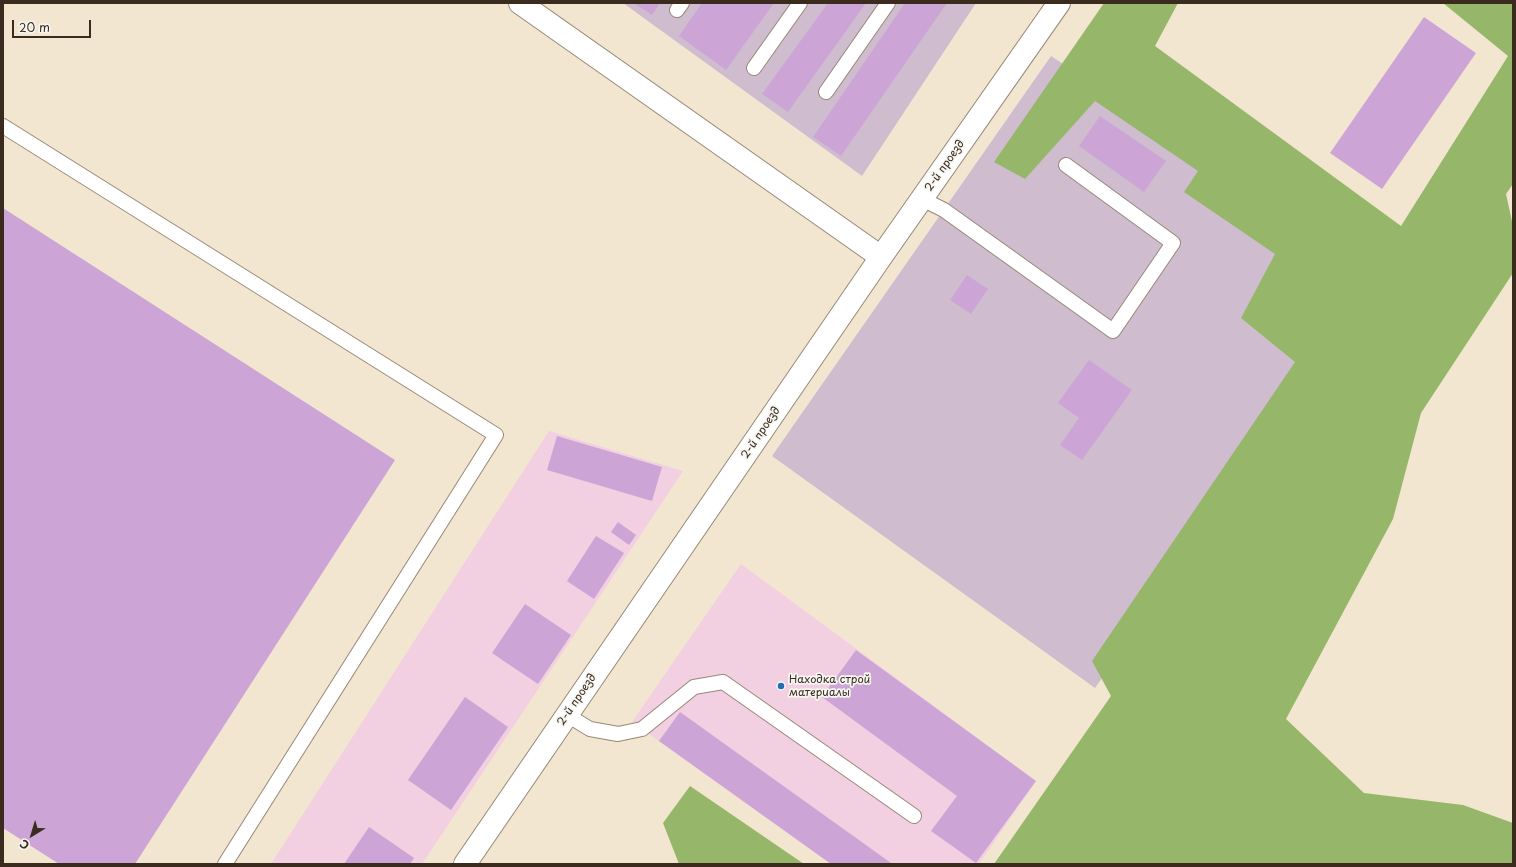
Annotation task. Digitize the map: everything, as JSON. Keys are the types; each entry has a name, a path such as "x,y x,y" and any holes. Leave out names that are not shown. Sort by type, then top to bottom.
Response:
{"street":[{"path":"520,3 882,257"},
{"name":"2-й проезд","path":"465,864 922,199 1059,3"}],"lane":[{"path":"754,68 800,3"},
{"path":"826,92 888,3"},
{"path":"3,126 496,435 225,864"},
{"path":"922,199 944,210 1113,331 1174,243 1066,165"},
{"path":"567,715 590,729 618,734 642,729 694,686 723,682 914,816"}],"shaded area":[{"path":"623,3 976,3 862,176"},
{"path":"1051,56 1387,277 1095,688 772,456"},
{"path":"549,431 683,471 422,864 271,864"},
{"name":"Находка строй материалы","path":"741,564 1036,781 979,864 831,864 632,722"}],"green space":[{"path":"1104,3 1178,3 1155,46 1401,226 1508,56 1443,3 1513,3 1513,184 1506,194 1513,226 1513,273 1421,413 1393,519 1286,719 1364,793 1463,805 1513,823 1513,864 994,864 1111,696 1092,661 1295,362 1241,318 1275,254 1184,192 1198,171 1095,101 1025,179 994,162"},
{"path":"690,786 804,864 679,864 663,823"}],"building":[{"path":"634,3 660,3 652,15"},
{"path":"702,3 774,3 726,70 679,36"},
{"path":"828,3 866,3 788,112 762,94"},
{"path":"905,3 947,3 841,156 813,137"},
{"path":"1424,17 1476,53 1382,189 1330,153"},
{"path":"1100,116 1166,161 1144,192 1079,146"},
{"path":"3,208 395,460 135,864 59,864 3,828"},
{"path":"967,275 988,289 971,314 950,300"},
{"path":"1089,360 1132,390 1082,460 1060,445 1079,418 1058,403"},
{"path":"557,436 662,467 652,501 547,470"},
{"path":"618,522 636,535 629,545 611,532"},
{"path":"596,536 624,553 594,599 567,581"},
{"path":"525,604 571,635 538,684 492,653"},
{"path":"856,650 1036,781 976,863 931,831 957,796 822,697"},
{"path":"465,697 508,727 451,810 408,780"},
{"path":"680,712 891,863 831,864 659,741"},
{"path":"369,827 414,858 410,864 344,864"}],"place":[{"name":"Находка строй материалы","path":"781,686"}]}
